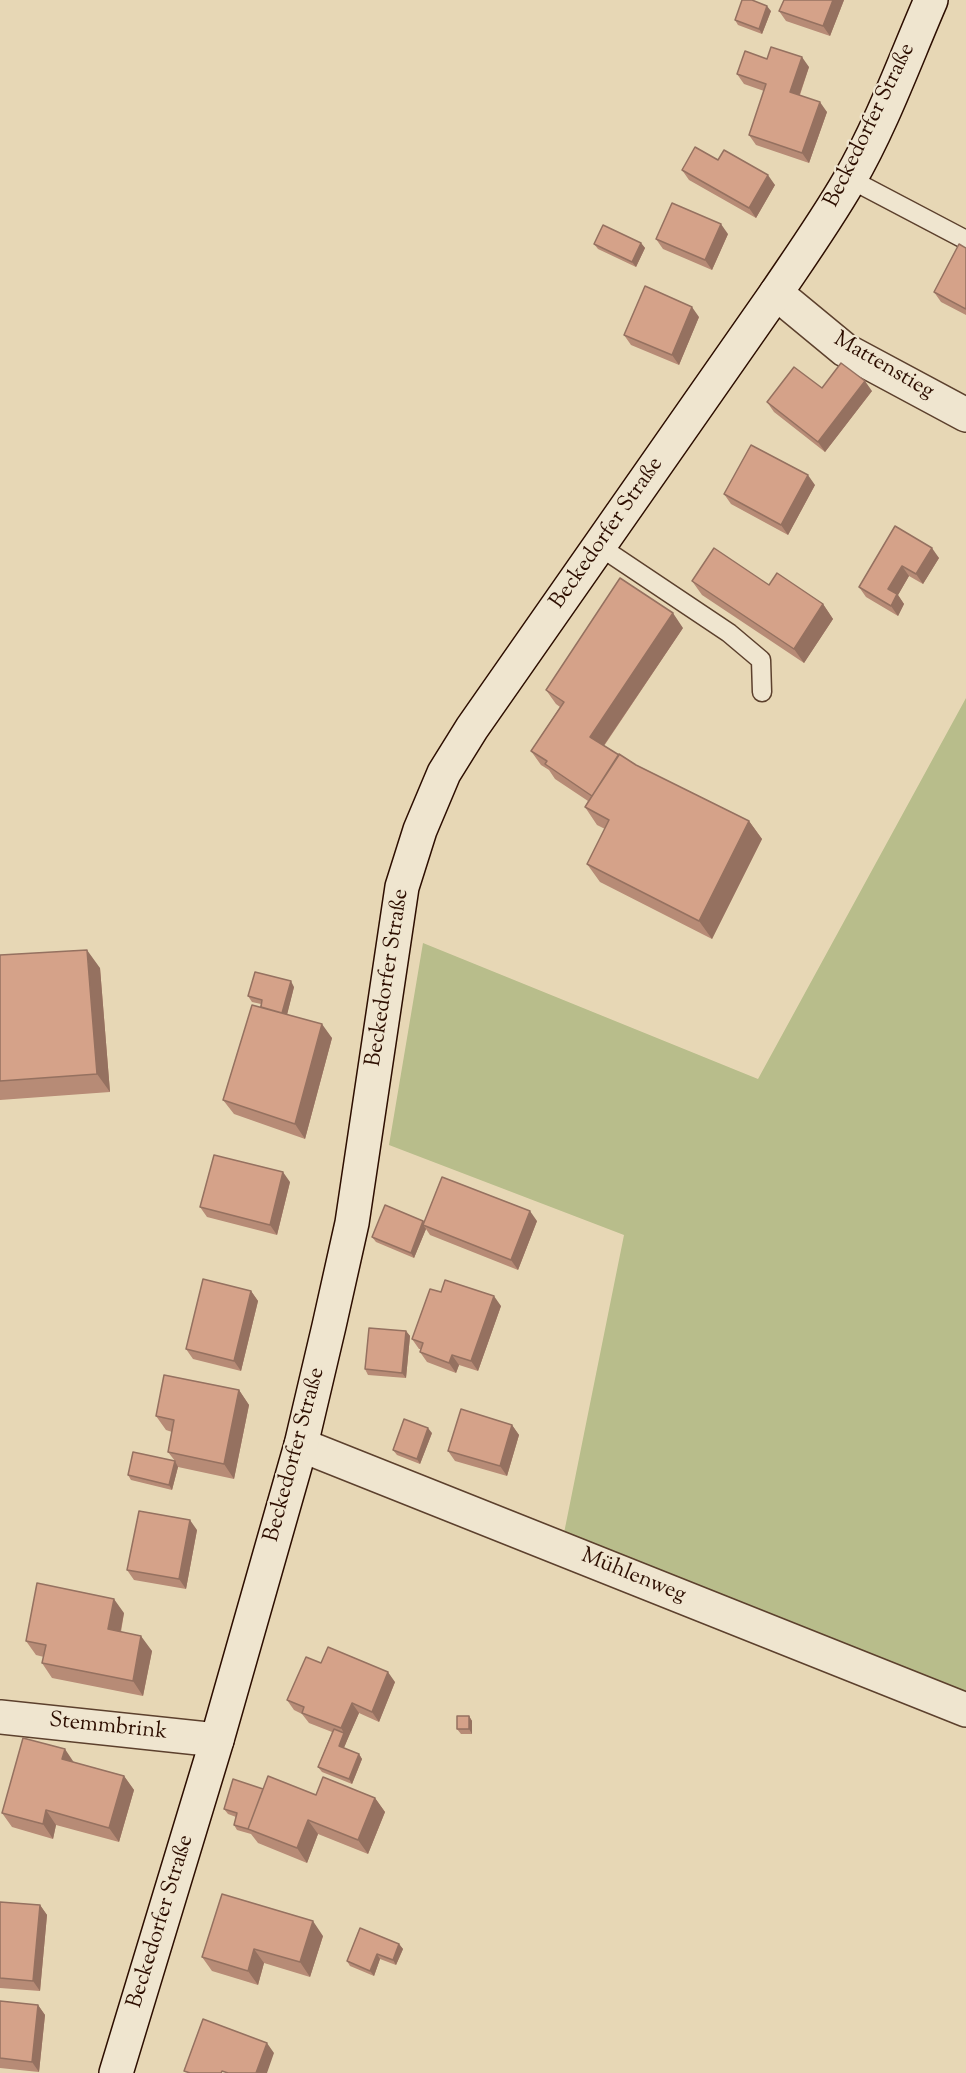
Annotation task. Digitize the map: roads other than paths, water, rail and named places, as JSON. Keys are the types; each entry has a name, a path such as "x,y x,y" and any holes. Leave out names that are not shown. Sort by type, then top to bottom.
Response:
{"street":[{"name":"Beckedorfer Straße","path":"116,2073 217,1740 301,1444 352,1223 402,887 420,830 444,773 472,728 815,236 850,179 931,0"},
{"name":"Mattenstieg","path":"776,293 845,350 966,415"},
{"name":"Mühlenweg","path":"301,1444 966,1710"},
{"name":"Stemmbrink","path":"0,1717 217,1740"}],"lane":[{"path":"850,179 966,240"},
{"path":"599,546 729,633 761,660 762,692"}]}
